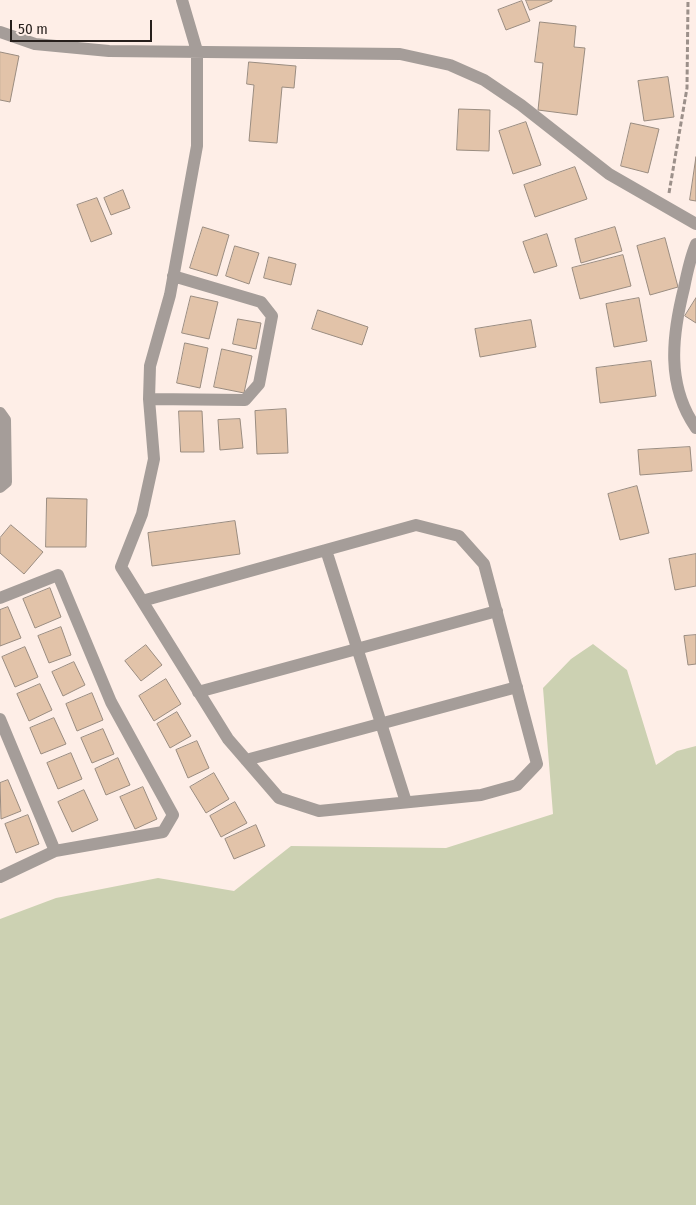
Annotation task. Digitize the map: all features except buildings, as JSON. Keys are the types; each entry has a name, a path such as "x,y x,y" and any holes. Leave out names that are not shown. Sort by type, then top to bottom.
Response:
{"street":[{"path":"142,601 416,525 459,536 484,564 537,764 517,785 481,795 319,811 279,798 228,739 121,568 142,514 154,459 149,398 150,366 173,276 197,146 197,51 182,0"},
{"path":"0,32 44,45 109,51 400,54 450,65 484,80 521,105 609,174 670,211 696,224"},
{"path":"696,244 678,313 673,351 676,380 690,419 696,428"},
{"path":"149,398 245,400 259,384 272,316 261,302 173,276"},
{"path":"0,413 5,420 6,482 0,487"},
{"path":"326,550 406,802"},
{"path":"0,598 58,574 111,702 172,815 163,832 55,851 0,877"},
{"path":"198,692 497,611"},
{"path":"246,760 517,687"},
{"path":"0,720 55,851"}],"path":[{"path":"670,211 669,193 687,88 688,0"}],"green space":[{"path":"593,644 627,670 656,765 677,751 696,746 696,1205 0,1205 0,919 56,898 158,878 234,891 291,846 446,848 553,814 543,688 571,659"}]}
